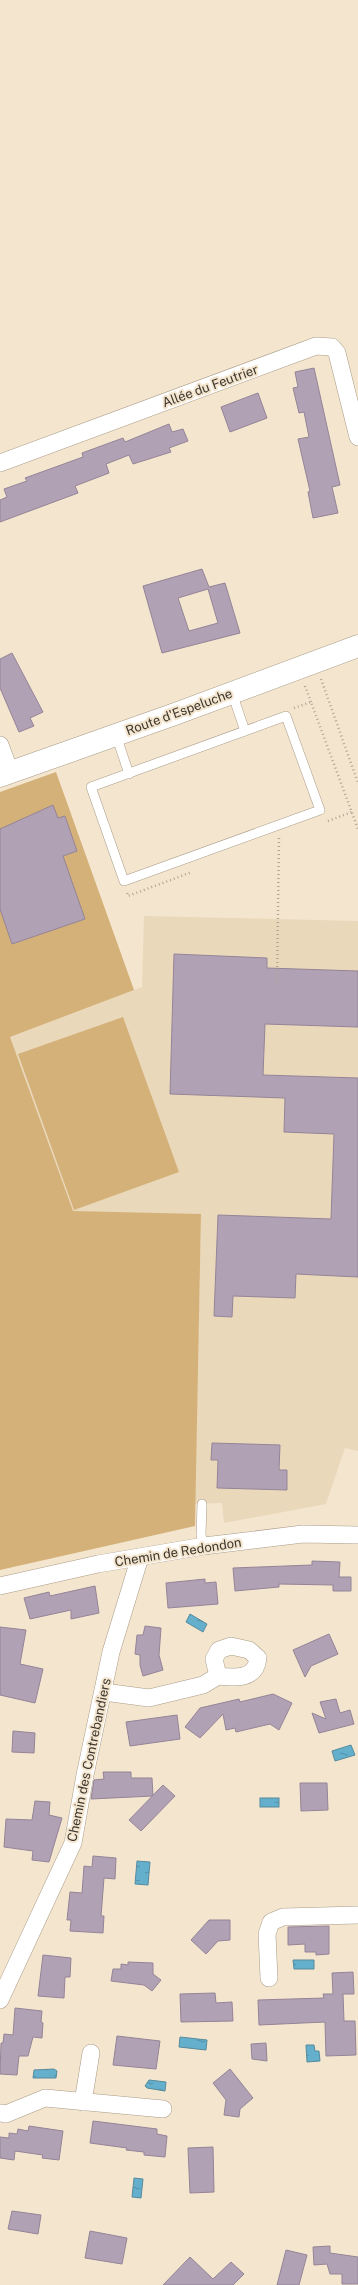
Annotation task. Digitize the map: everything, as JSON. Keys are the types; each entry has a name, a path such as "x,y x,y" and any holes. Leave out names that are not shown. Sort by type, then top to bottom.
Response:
{"street":[{"name":"Allée du Feutrier","path":"0,463 316,346 332,347 338,353 358,437"},
{"name":"Route d'Espeluche","path":"5,774 232,693 358,646"},
{"path":"0,745 5,774"},
{"name":"Chemin de Redondon","path":"0,1586 140,1556 204,1546 303,1534 358,1535"},
{"name":"Chemin des Contrebandiers","path":"0,2000 73,1843 85,1775 104,1692 111,1652 140,1556"},
{"path":"104,1692 149,1698 203,1685 218,1676"},
{"path":"269,1978 266,1934 271,1922 283,1916 358,1915"},
{"path":"83,2102 91,2053"},
{"path":"0,2113 6,2114 45,2098 163,2109"}],"lane":[{"path":"232,693 245,731"},
{"path":"286,716 320,810 124,881 91,787 245,731 286,716"},
{"path":"116,735 129,774"},
{"path":"202,1504 201,1535 204,1546"}],"path":[{"path":"314,662 358,783"},
{"path":"281,718 291,709 311,702 358,829"},
{"path":"277,983 279,839"}],"shaded area":[{"path":"56,772 134,990 10,1037 73,1211 201,1214 195,1526 0,1570 0,792"},
{"path":"144,916 358,921 358,1451 345,1448 326,1504 224,1523 222,1503 195,1504 201,1215 73,1212 10,1037 142,987"},
{"path":"123,1017 179,1172 74,1210 18,1054"}],"water":[{"path":"190,1614 207,1624 203,1632 186,1622"},
{"path":"351,1745 355,1755 335,1761 332,1751"},
{"path":"260,1798 279,1798 279,1807 260,1807"},
{"path":"137,1861 150,1862 148,1885 135,1884"},
{"path":"293,1960 314,1960 314,1969 294,1969"},
{"path":"180,2037 207,2040 206,2050 179,2047"},
{"path":"306,2045 314,2045 315,2051 319,2051 320,2061 307,2062"},
{"path":"54,2069 57,2071 56,2078 33,2078 34,2070"},
{"path":"149,2080 166,2082 165,2091 147,2088 145,2086"},
{"path":"134,2178 143,2179 141,2198 132,2197"}],"building":[{"path":"314,368 340,485 332,487 338,513 313,518 308,492 310,491 298,439 309,437 304,412 299,413 293,388 298,387 295,372"},
{"path":"258,393 267,418 230,432 221,407"},
{"path":"169,424 172,432 183,429 188,441 169,448 171,452 133,464 129,455 106,464 109,473 75,486 78,493 0,522 0,500 7,497 4,489 27,481 25,478 83,457 82,453 123,438 125,442"},
{"path":"202,569 209,587 225,583 240,633 162,653 143,586","holes":["208,589 218,623 189,631 178,598"]},
{"path":"12,653 43,712 30,718 34,726 19,732 0,688 0,659"},
{"path":"53,805 58,818 65,816 77,851 63,856 85,919 12,944 0,909 0,829"},
{"path":"174,954 267,958 267,968 358,971 358,1027 265,1024 263,1075 358,1078 358,1277 296,1274 295,1298 233,1296 232,1317 214,1316 218,1215 331,1219 334,1134 284,1132 285,1098 170,1094"},
{"path":"212,1443 280,1445 279,1470 287,1470 287,1490 217,1488 218,1460 211,1460"},
{"path":"312,1561 340,1562 339,1577 351,1577 351,1591 333,1591 333,1585 279,1584 279,1587 235,1591 233,1568 312,1565"},
{"path":"205,1579 205,1583 216,1582 218,1604 168,1608 166,1583"},
{"path":"95,1586 99,1613 71,1619 71,1610 30,1619 24,1598 49,1592 50,1596"},
{"path":"145,1626 161,1628 159,1655 163,1670 143,1676 140,1665 140,1655 135,1654 137,1635 143,1635"},
{"path":"0,1627 26,1630 20,1664 43,1669 35,1703 0,1695"},
{"path":"329,1634 338,1654 311,1666 305,1677 293,1650"},
{"path":"273,1694 292,1703 279,1730 270,1724 236,1732 235,1728 226,1730 223,1714 200,1738 185,1727 200,1708 239,1699 240,1702"},
{"path":"336,1699 340,1713 350,1710 354,1724 319,1733 312,1713 326,1719 320,1702"},
{"path":"177,1715 180,1739 130,1746 126,1722"},
{"path":"13,1731 35,1733 34,1753 12,1752"},
{"path":"103,1772 131,1772 131,1778 152,1778 153,1796 91,1799 94,1780 104,1779"},
{"path":"300,1783 327,1783 328,1810 301,1811"},
{"path":"163,1785 175,1796 141,1831 129,1820"},
{"path":"35,1801 50,1802 49,1815 62,1818 49,1862 32,1860 33,1851 4,1847 6,1819 32,1820"},
{"path":"93,1856 116,1858 115,1879 104,1878 101,1916 104,1916 103,1933 70,1931 71,1920 67,1920 70,1892 82,1893 84,1866 92,1867"},
{"path":"209,1920 230,1920 230,1940 218,1941 206,1954 191,1940"},
{"path":"329,1926 329,1954 316,1955 316,1952 305,1952 305,1944 288,1945 288,1927"},
{"path":"43,1955 71,1958 70,1977 65,1977 64,1998 38,1996"},
{"path":"128,1962 153,1963 153,1974 161,1980 152,1991 144,1985 111,1981 113,1969 121,1969 121,1964 128,1965"},
{"path":"353,1972 354,1994 343,1994 344,2021 355,2021 356,2055 326,2056 325,2022 259,2025 258,2000 324,1998 323,1994 333,1994 332,1973"},
{"path":"215,1993 216,2003 232,2002 233,2021 181,2022 180,1994"},
{"path":"15,2008 42,2011 42,2038 33,2037 28,2056 19,2056 17,2075 0,2074 1,2043 3,2043 4,2034 13,2035"},
{"path":"117,2036 160,2041 156,2069 113,2065"},
{"path":"266,2043 267,2061 252,2059 251,2044"},
{"path":"230,2069 253,2098 240,2109 239,2117 224,2115 226,2100 213,2083"},
{"path":"93,2121 157,2129 157,2134 167,2136 165,2157 144,2155 144,2152 126,2150 127,2148 90,2143"},
{"path":"29,2126 63,2131 59,2160 42,2158 43,2155 15,2151 14,2160 0,2158 0,2137 9,2138 9,2133 17,2134 18,2129 28,2131"},
{"path":"213,2147 214,2192 190,2193 188,2148"},
{"path":"12,2211 41,2215 38,2234 8,2229"},
{"path":"90,2231 127,2238 122,2264 85,2258"},
{"path":"330,2246 330,2253 358,2257 358,2284 342,2284 342,2274 330,2274 327,2264 314,2265 313,2247"},
{"path":"286,2250 307,2255 299,2285 277,2285"},
{"path":"190,2257 213,2279 231,2262 244,2274 233,2285 163,2285"}]}
